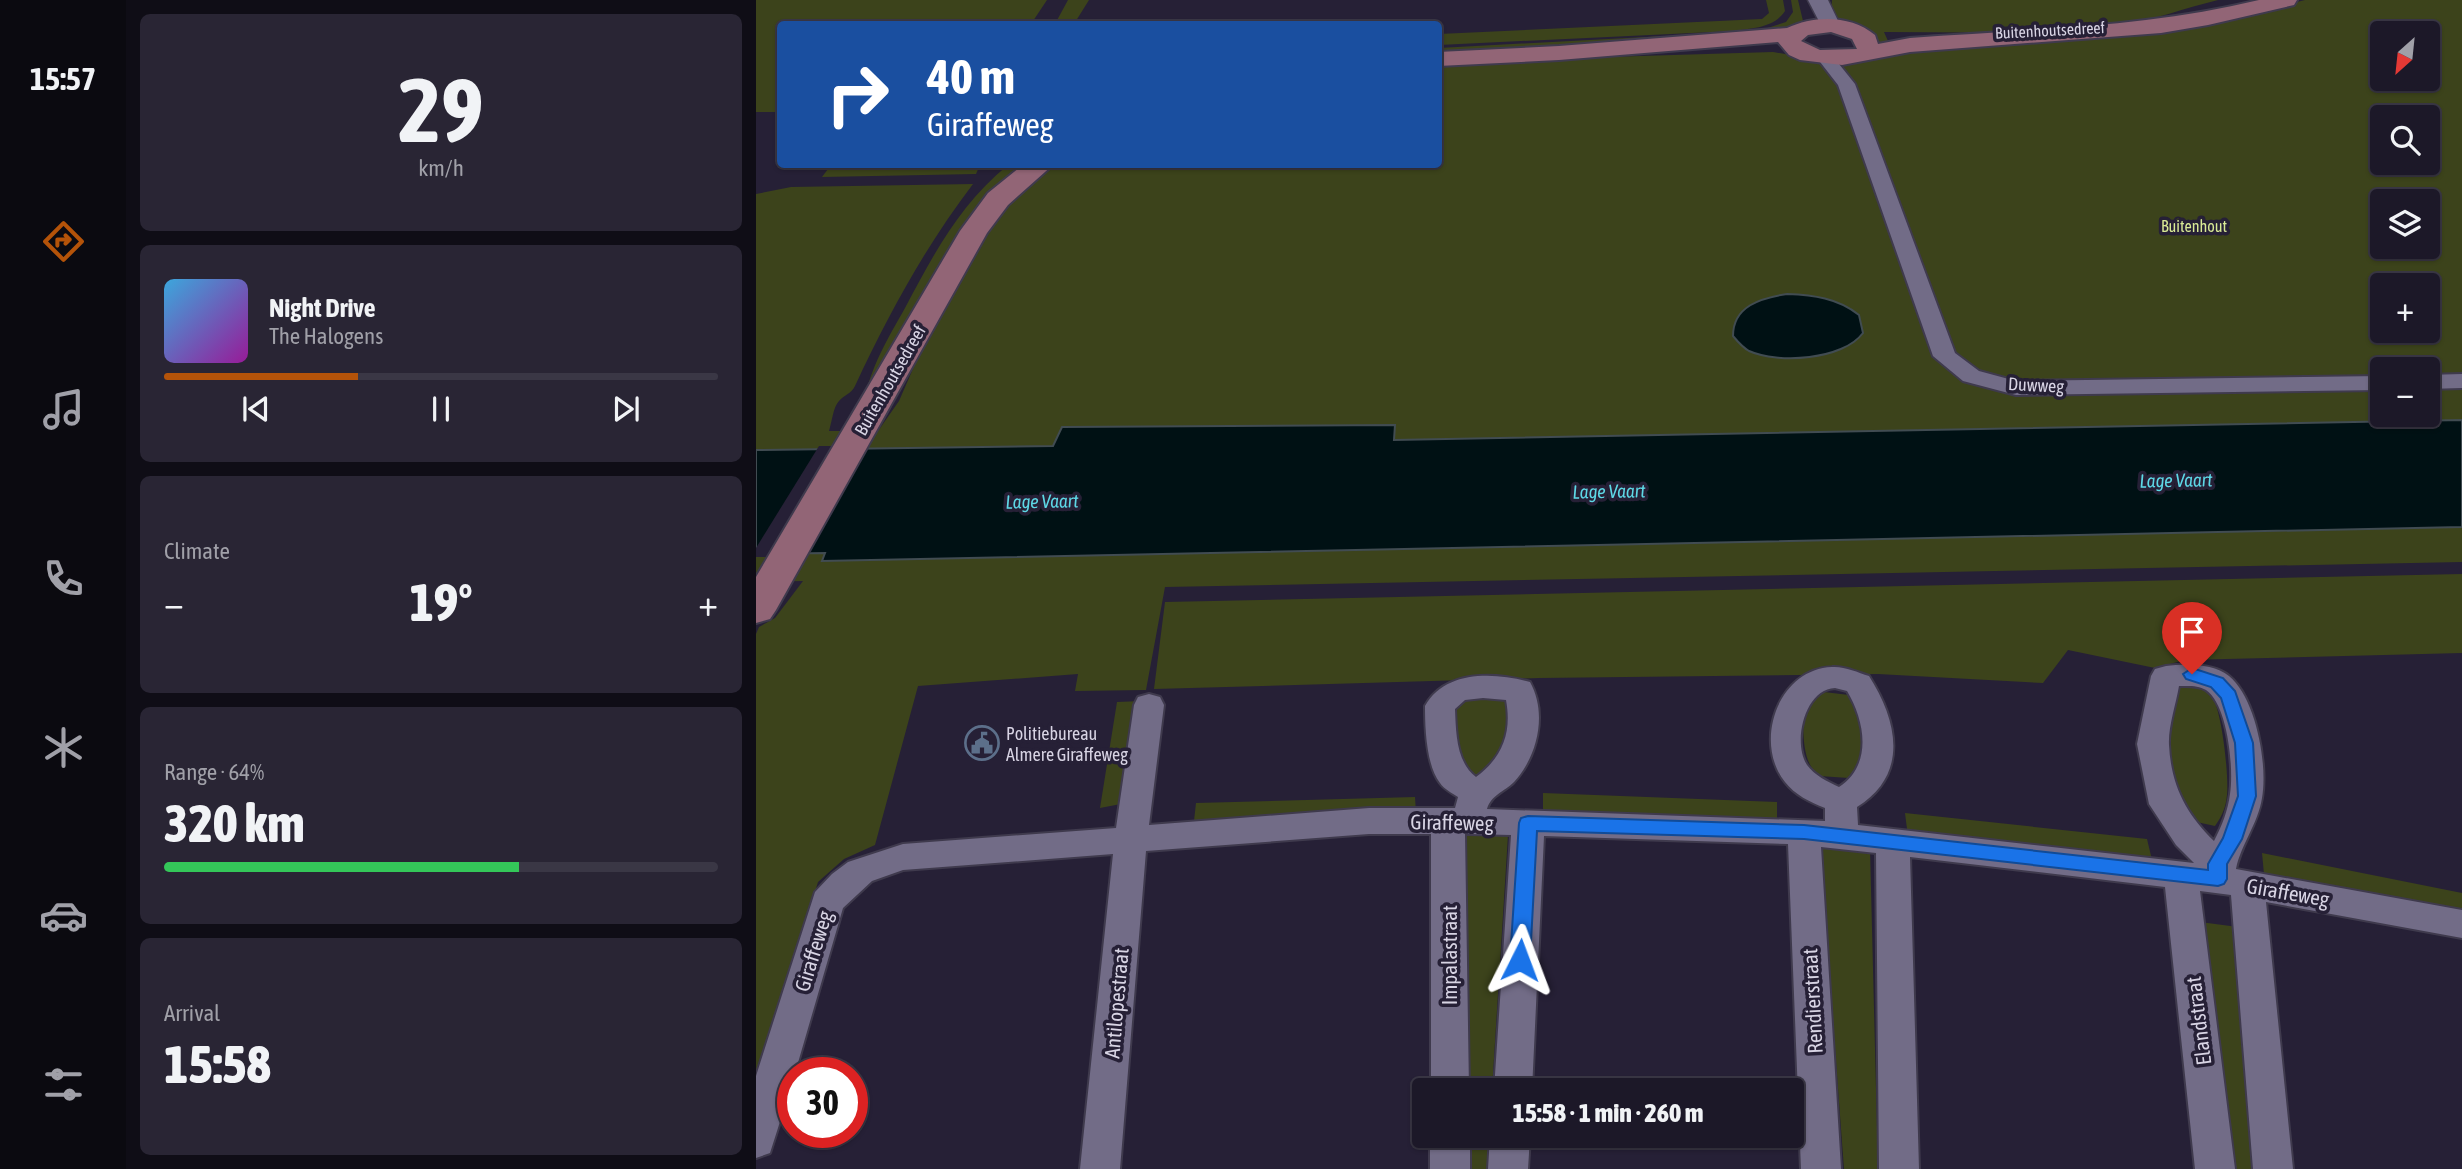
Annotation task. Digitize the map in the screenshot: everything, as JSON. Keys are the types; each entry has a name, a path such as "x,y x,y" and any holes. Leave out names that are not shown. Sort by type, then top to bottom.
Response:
{"main road":[{"name":"Buitenhoutsedreef","path":"1559,53 1716,50 2114,29 2160,21 2238,0"},
{"name":"Buitenhoutsedreef","path":"1442,59 1829,45 1910,45 2203,20 2286,0"},
{"name":"Buitenhoutsedreef","path":"756,610 974,231 998,200 1036,168"}],"street":[{"path":"1805,0 1829,45"},
{"path":"1818,0 1829,45"},
{"name":"Duwweg","path":"1829,45 1846,84 1945,356 1971,376 2016,388 2370,383"},
{"path":"2440,382 2462,381"},
{"path":"2227,876 2188,835 2165,804 2154,744 2166,676 2192,674 2217,682 2229,696 2244,743 2247,796 2232,839 2227,876 2273,1169"},
{"name":"Antilopestraat","path":"1100,1169 1131,837 1149,705"},
{"path":"1841,801 1841,836"},
{"name":"Giraffeweg","path":"756,1140 827,902 845,880 868,867 903,857 1464,812 1528,823 1804,832 2181,874 2227,876 2462,924"},
{"name":"Impalastraat","path":"1451,1078 1464,812"},
{"path":"1514,1078 1528,823"},
{"name":"Rendierstraat","path":"1804,832 1821,1169"},
{"path":"1893,841 1899,1169"},
{"name":"Elandstraat","path":"2181,874 2215,1169"},
{"path":"1450,1148 1450,1169"},
{"path":"1508,1169 1509,1148"}],"green space":[{"path":"756,0 1047,0 1033,21 777,21 777,112 756,112"},
{"path":"1068,0 1089,0 1076,21 1057,21"},
{"path":"1766,0 1783,0 1785,11 1775,21 1734,31 1442,45 1442,34 1762,19 1769,13"},
{"path":"1791,0 1798,0 1803,21 1792,30 1442,55 1442,48 1758,31 1786,22 1793,12"},
{"name":"Buitenhout","path":"1832,0 2218,0 2145,20 2091,28 2002,32 1884,32 1892,50 2250,14 2305,0 2462,0 2462,420 2440,420 2440,357 2370,357 2370,422 1394,440 1395,425 1062,427 1053,446 756,450 756,194 791,187 973,184 908,282 853,389 837,404 829,431 878,431 899,401 935,318 997,215 1026,184 1049,168 1442,168 1442,62 1773,52 1814,59 1826,66 1852,65 1868,56 1831,14"},
{"path":"829,168 979,168 976,174 822,177"},
{"path":"1005,168 1029,168 864,402 880,354 937,250 962,213"},
{"path":"2462,527 2462,562 1165,587 1146,690 1075,691 1078,674 918,686 875,845 844,859 818,882 756,1087 756,634 759,627 775,618 803,581 756,582 756,554 825,553 823,561"},
{"path":"2462,574 2462,653 2185,660 2155,668 2068,650 2043,683 1878,674 1539,678 1154,689 1165,602"},
{"path":"2184,685 2201,688 2210,693 2218,712 2226,758 2227,795 2226,804 2215,826 2192,821 2176,798 2171,760 2172,711 2175,688"},
{"path":"1813,693 1849,695 1854,703 1860,725 1861,749 1859,761 1849,778 1819,776 1808,762 1803,731 1804,702"},
{"path":"1472,697 1507,699 1511,705 1499,763 1483,774 1469,774 1459,755 1451,705"},
{"path":"1142,701 1126,803 1100,808 1117,702"},
{"path":"1543,793 1777,802 1777,820 1543,810"},
{"path":"1415,797 1416,813 1194,821 1196,803"},
{"path":"1905,813 2147,839 2152,860 1907,829"},
{"path":"1508,835 1493,1078 1468,1078 1462,836"},
{"path":"1820,846 1870,849 1878,1169 1844,1169"},
{"path":"2262,853 2462,893 2462,913 2264,874"},
{"path":"2200,922 2238,927 2259,1169 2230,1169"},
{"path":"1470,1148 1488,1148 1487,1169 1470,1169"}],"water":[{"path":"1787,294 1834,301 1851,309 1859,315 1863,333 1841,349 1809,357 1761,355 1744,348 1733,336 1738,317 1758,301"},
{"name":"Lage Vaart","path":"2440,420 2462,420 2462,527 822,561 825,553 756,554 756,450 1053,446 1062,427 1395,425 1394,440 2370,422 2370,427 2440,427"}],"pier":[{"path":"819,446 868,446 774,557 756,557 756,548"}],"place":[{"name":"Politiebureau Almere Giraffeweg","path":"982,743"}],"route":[{"path":"1520,960 1528,823 1804,832 2218,879 2217,864 2232,839 2247,796 2244,743 2229,696 2217,682 2192,674"}]}
